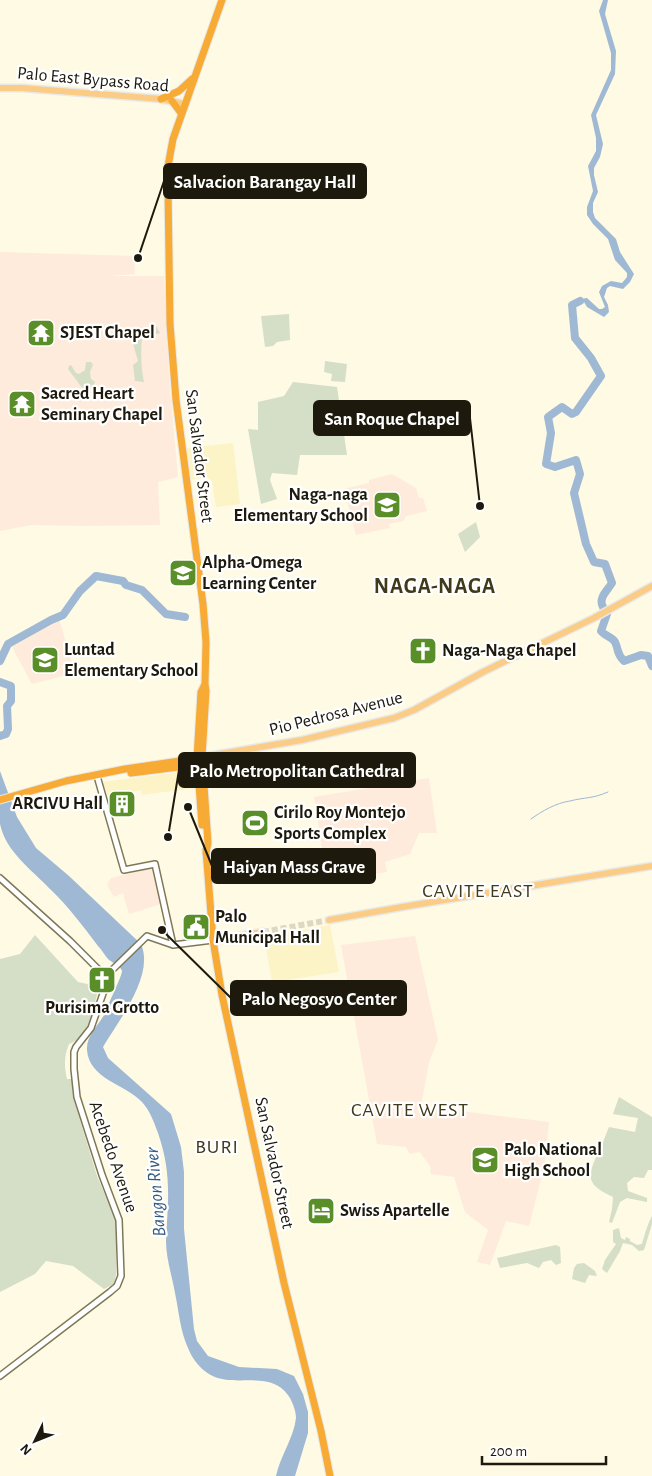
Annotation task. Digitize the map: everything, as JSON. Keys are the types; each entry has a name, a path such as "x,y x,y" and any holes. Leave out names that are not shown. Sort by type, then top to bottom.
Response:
{"highway":[{"name":"San Salvador Street","path":"222,0 181,113 173,139 168,166 169,309 176,400 203,604 206,642 205,684 201,692 200,761 208,843 206,853 213,940 222,994 256,1152 265,1185 284,1283 321,1431 330,1476"},
{"path":"161,99 179,91 194,76"},
{"path":"172,101 181,113"},
{"path":"0,800 66,781 126,774 200,761"}],"main road":[{"name":"Palo East Bypass Road","path":"0,88 161,99 184,104"},
{"name":"Pio Pedrosa Avenue","path":"200,761 302,740 394,718 414,710 483,672 510,660 652,586"},
{"path":"330,920 652,866"},
{"path":"213,940 263,932"}],"street":[{"path":"97,776 124,870 155,864 173,945 213,940"},
{"path":"0,878 70,941 103,974 108,974"},
{"name":"Acebedo Avenue","path":"0,1376 117,1286 121,1276 119,1220 102,1175 77,1097 74,1069 76,1047 91,1028 108,974 149,936 173,945"}],"shaded area":[{"path":"0,252 134,256 135,274 109,276 164,276 169,377 178,477 158,482 160,525 31,525 0,531"},
{"path":"233,443 240,504 216,507 212,481 207,477 191,480 186,448"},
{"name":"Naga-naga Elementary School","path":"392,474 416,488 419,498 423,498 427,511 406,516 403,521 389,524 390,528 356,535 344,489 369,483 369,480"},
{"name":"Luntad Elementary School","path":"59,619 75,673 32,684 12,647"},
{"path":"188,771 193,779 194,788 142,795 141,790 108,798 103,782"},
{"path":"429,778 437,833 419,833 410,854 385,862 387,872 327,881 314,797"},
{"path":"152,868 161,904 129,914 123,893 114,897 107,885 111,878"},
{"path":"330,925 339,972 272,982 264,937"},
{"name":"Palo National High School","path":"415,936 438,1040 429,1062 421,1106 549,1122 544,1167 529,1226 506,1221 490,1265 477,1262 488,1230 465,1212 454,1177 431,1174 430,1166 420,1152 410,1154 406,1147 377,1144 341,945"}],"green space":[{"path":"289,314 290,340 277,342 273,346 265,347 261,316"},
{"path":"154,325 160,333 149,336 143,333 141,358 144,382 135,381 133,365 138,361 133,344 135,330 139,327 148,329"},
{"path":"325,361 347,364 345,382 331,381 332,374 324,372"},
{"path":"86,362 91,362 93,365 90,372 91,379 95,382 92,388 86,390 83,389 68,369 71,365 76,373 79,374 85,370"},
{"path":"293,382 337,387 347,455 300,455 297,475 272,473 270,480 277,499 261,504 248,429 258,430 258,402 284,396"},
{"path":"476,522 480,537 465,552 458,534"},
{"path":"35,935 78,982 87,984 98,991 86,1029 76,1041 69,1044 65,1065 67,1079 72,1079 73,1097 97,1176 116,1221 116,1275 114,1284 104,1289 73,1266 46,1261 35,1274 0,1292 0,959 20,954"},
{"path":"619,1097 652,1117 652,1170 648,1170 644,1178 634,1177 627,1183 628,1191 647,1198 647,1202 627,1198 620,1202 612,1223 609,1222 613,1197 594,1185 591,1170 609,1127 635,1132 638,1118 613,1114"},
{"path":"652,1216 652,1224 644,1250 639,1251 632,1245 623,1243 607,1273 602,1269 605,1260 616,1244 613,1242 613,1230 619,1228 621,1238 625,1240 626,1237 637,1245 642,1244"},
{"path":"556,1245 560,1247 561,1263 556,1265 551,1260 543,1262 539,1268 527,1263 500,1268 497,1258"},
{"path":"584,1263 595,1271 597,1276 589,1275 585,1283 572,1279 574,1268 577,1264"}],"water":[{"path":"603,0 608,0 605,14 616,51 615,74 596,115 603,144 600,157 594,168 598,192 593,203 593,212 595,218 616,239 620,252 634,274 630,282 623,289 610,286 607,288 604,297 609,312 604,317 587,307 584,302 574,307 570,303 574,300 587,298 599,309 602,309 605,307 599,292 602,286 611,281 622,283 627,277 627,273 615,260 608,239 587,215 587,207 593,191 588,166 596,151 596,138 591,115 611,70 611,53 599,11"},
{"path":"0,771 17,817 36,848 69,876 141,944 144,957 139,984 133,998 103,1047 108,1058 171,1114 181,1147 184,1172 184,1229 194,1329 197,1341 208,1356 239,1367 277,1369 294,1376 303,1394 308,1412 308,1433 295,1476 276,1476 293,1432 296,1418 290,1398 284,1390 268,1382 222,1379 211,1375 201,1368 194,1359 185,1341 167,1254 168,1187 165,1161 158,1133 150,1113 142,1102 94,1068 89,1060 87,1050 88,1040 104,1015 122,971 109,960 69,909 13,852 0,824"}],"waterway":[{"path":"580,301 572,305 575,338 591,358 601,376 576,412 572,414 562,407 548,417 551,433 546,464 555,467 576,460 580,474 574,493 586,544 594,562 605,564 612,583 602,598 603,607"},
{"path":"0,661 8,644 63,615 80,591 96,576 123,581 126,585 142,590 166,614 185,617"},
{"path":"607,614 601,631 615,642 621,658 624,661 641,655 648,656 652,666"},
{"path":"0,682 11,686 11,701 7,706 8,729 6,734 0,736"},
{"path":"531,819 544,810 560,804 608,792"}],"tunnel":[{"path":"263,932 329,920"}],"place":[{"name":"Salvacion Barangay Hall","path":"138,258"},
{"name":"SJEST Chapel","path":"41,333"},
{"name":"Sacred Heart Seminary Chapel","path":"22,404"},
{"name":"Naga-naga Elementary School","path":"387,505"},
{"name":"San Roque Chapel","path":"480,506"},
{"name":"Alpha-Omega Learning Center","path":"183,573"},
{"name":"Naga-Naga Chapel","path":"423,651"},
{"name":"Luntad Elementary School","path":"45,660"},
{"name":"ARCIVU Hall","path":"122,804"},
{"name":"Haiyan Mass Grave","path":"188,807"},
{"name":"Cirilo Roy Montejo Sports Complex","path":"255,823"},
{"name":"Palo Metropolitan Cathedral","path":"168,837"},
{"name":"Palo Municipal Hall","path":"196,927"},
{"name":"Palo Negosyo Center","path":"162,930"},
{"name":"Purisima Grotto","path":"102,980"},
{"name":"Palo National High School","path":"485,1160"},
{"name":"Swiss Apartelle","path":"321,1211"}],"district":[{"name":"NAGA-NAGA","path":"435,586"},
{"name":"CAVITE EAST","path":"478,891"},
{"name":"CAVITE WEST","path":"410,1110"},
{"name":"BURI","path":"217,1147"}],"water label":[{"name":"Bangon River","path":"156,1192"}]}
